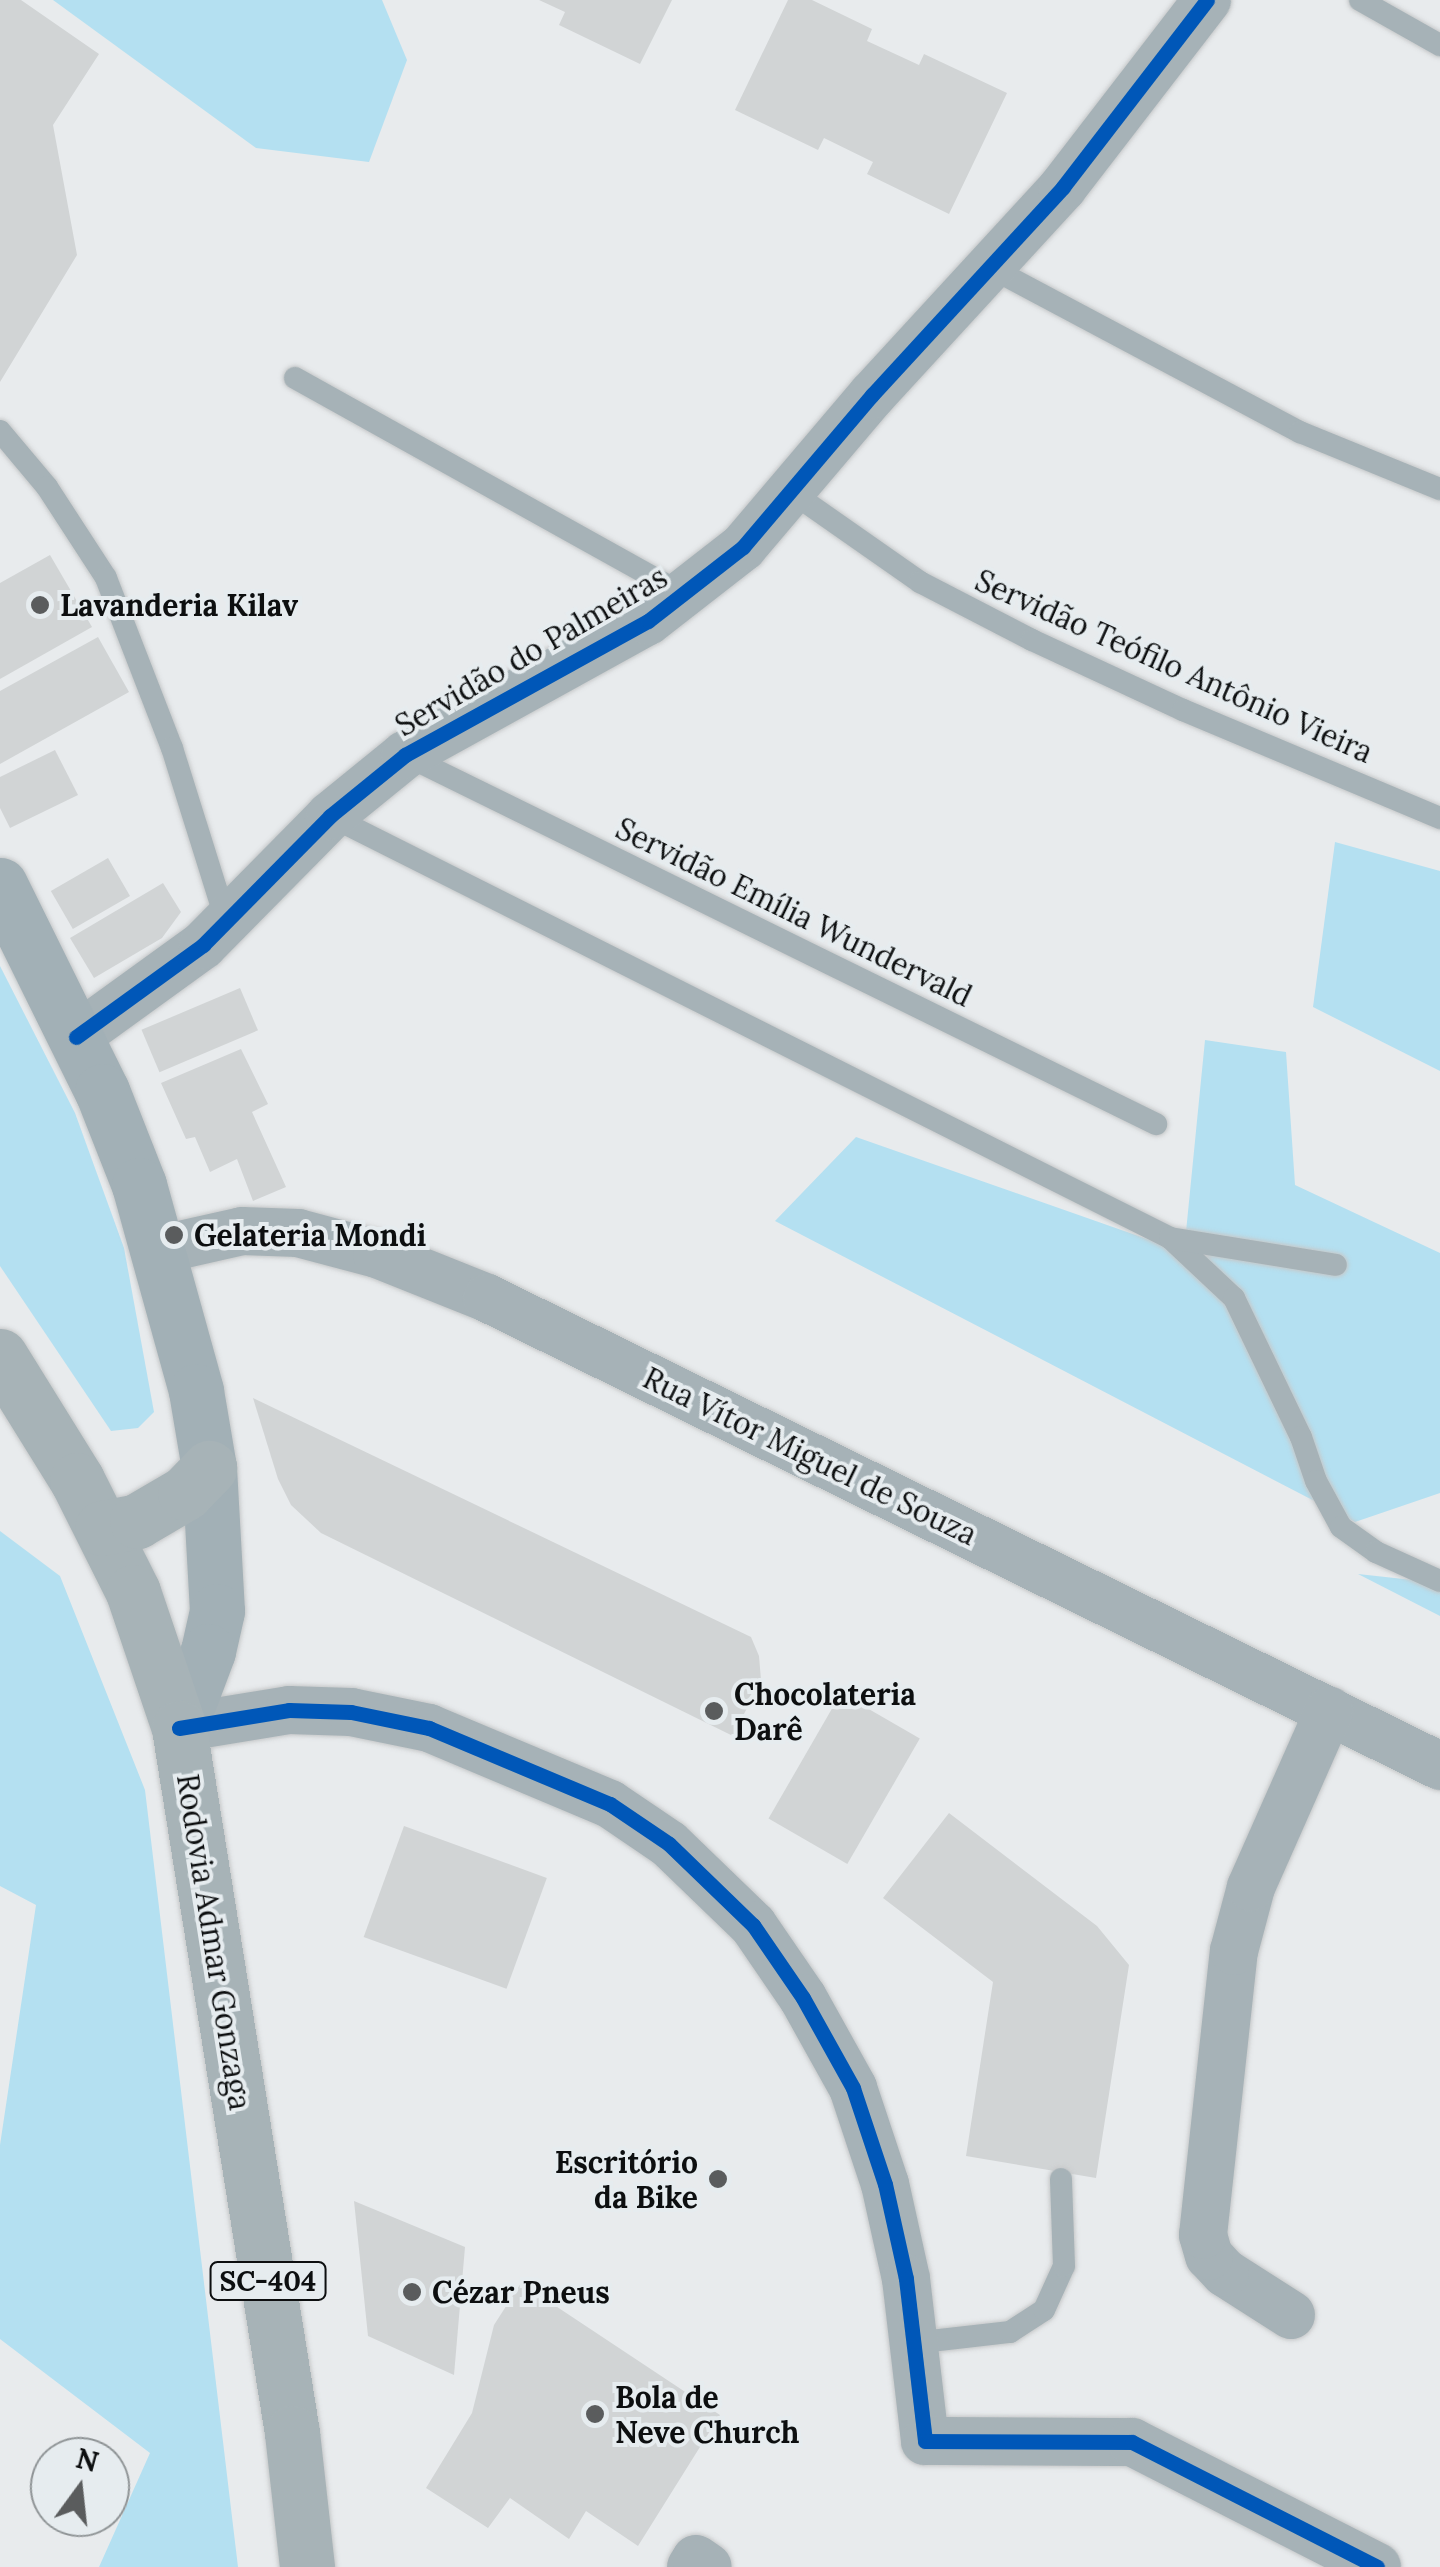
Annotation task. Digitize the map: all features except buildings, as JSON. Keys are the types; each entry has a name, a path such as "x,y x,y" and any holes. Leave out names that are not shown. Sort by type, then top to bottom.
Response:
{"main road":[{"path":"0,884 76,1036 126,1154 158,1250 196,1391 197,1480 217,1610 208,1651 179,1728"},
{"name":"Rodovia Admar Gonzaga","path":"0,1356 102,1528 139,1607 179,1728 292,2433 307,2567"},
{"path":"77,1480 123,1492 197,1480"},
{"path":"102,1528 137,1521 197,1480"}],"street":[{"name":"Servidão do Palmeiras","path":"76,1036 184,960 227,922 330,816 405,755 648,621 743,547 872,395 1063,187 1207,0"},
{"name":"Rua Vítor Miguel de Souza","path":"158,1250 242,1232 298,1233 376,1254 487,1298 1440,1766"},
{"path":"179,1728 289,1710 351,1712 429,1728 610,1804 669,1844 753,1924 803,1998 853,2088 885,2184 913,2342 925,2441 1132,2442 1377,2567"},
{"path":"1291,2315 1224,2272 1209,2256 1203,2234 1234,1950 1251,1887 1329,1711"},
{"path":"691,2567 696,2559 708,2567"}],"lane":[{"path":"1360,0 1440,45"},
{"path":"992,268 1300,432 1440,488"},
{"path":"295,378 685,595"},
{"path":"0,432 47,487 106,578 172,748 227,922"},
{"name":"Servidão Teófilo Antônio Vieira","path":"790,491 920,582 1032,640 1183,710 1440,818"},
{"name":"Servidão Emília Wundervald","path":"405,755 1156,1124"},
{"path":"330,816 1170,1238 1234,1298 1301,1437 1316,1481 1341,1526 1376,1552 1440,1581"},
{"path":"1170,1238 1336,1265"},
{"path":"913,2342 1010,2332 1044,2310 1064,2266 1061,2179"}],"shaded area":[{"path":"53,0 382,0 407,60 369,162 256,148"},
{"path":"1335,842 1440,871 1440,1071 1313,1007"},
{"path":"0,966 75,1113 124,1248 154,1412 138,1428 111,1431 0,1266"},
{"path":"1205,1040 1286,1052 1295,1185 1440,1253 1440,1493 1355,1522 775,1221 856,1137 1184,1252"},
{"path":"0,1531 60,1576 145,1790 238,2567 99,2567 112,2537 130,2537 130,2498 150,2453 0,2339 0,2145 36,1905 0,1886"},
{"path":"1358,1574 1440,1583 1440,1616"}],"cycle path":[{"path":"76,1037 203,945 330,816 405,755 648,621 743,547 872,395 1063,187 1207,0"},
{"path":"179,1728 289,1710 351,1712 429,1728 610,1804 669,1844 753,1925 803,1998 853,2088 885,2184 906,2279 925,2441 1132,2442 1377,2567"}],"place":[{"name":"Lavanderia Kilav","path":"40,605"},
{"name":"Gelateria Mondi","path":"174,1235"},
{"name":"Chocolateria Darê","path":"714,1711"},
{"name":"Escritório da Bike","path":"718,2179"},
{"name":"Cézar Pneus","path":"412,2292"},
{"name":"Bola de Neve Church","path":"595,2414"}]}
